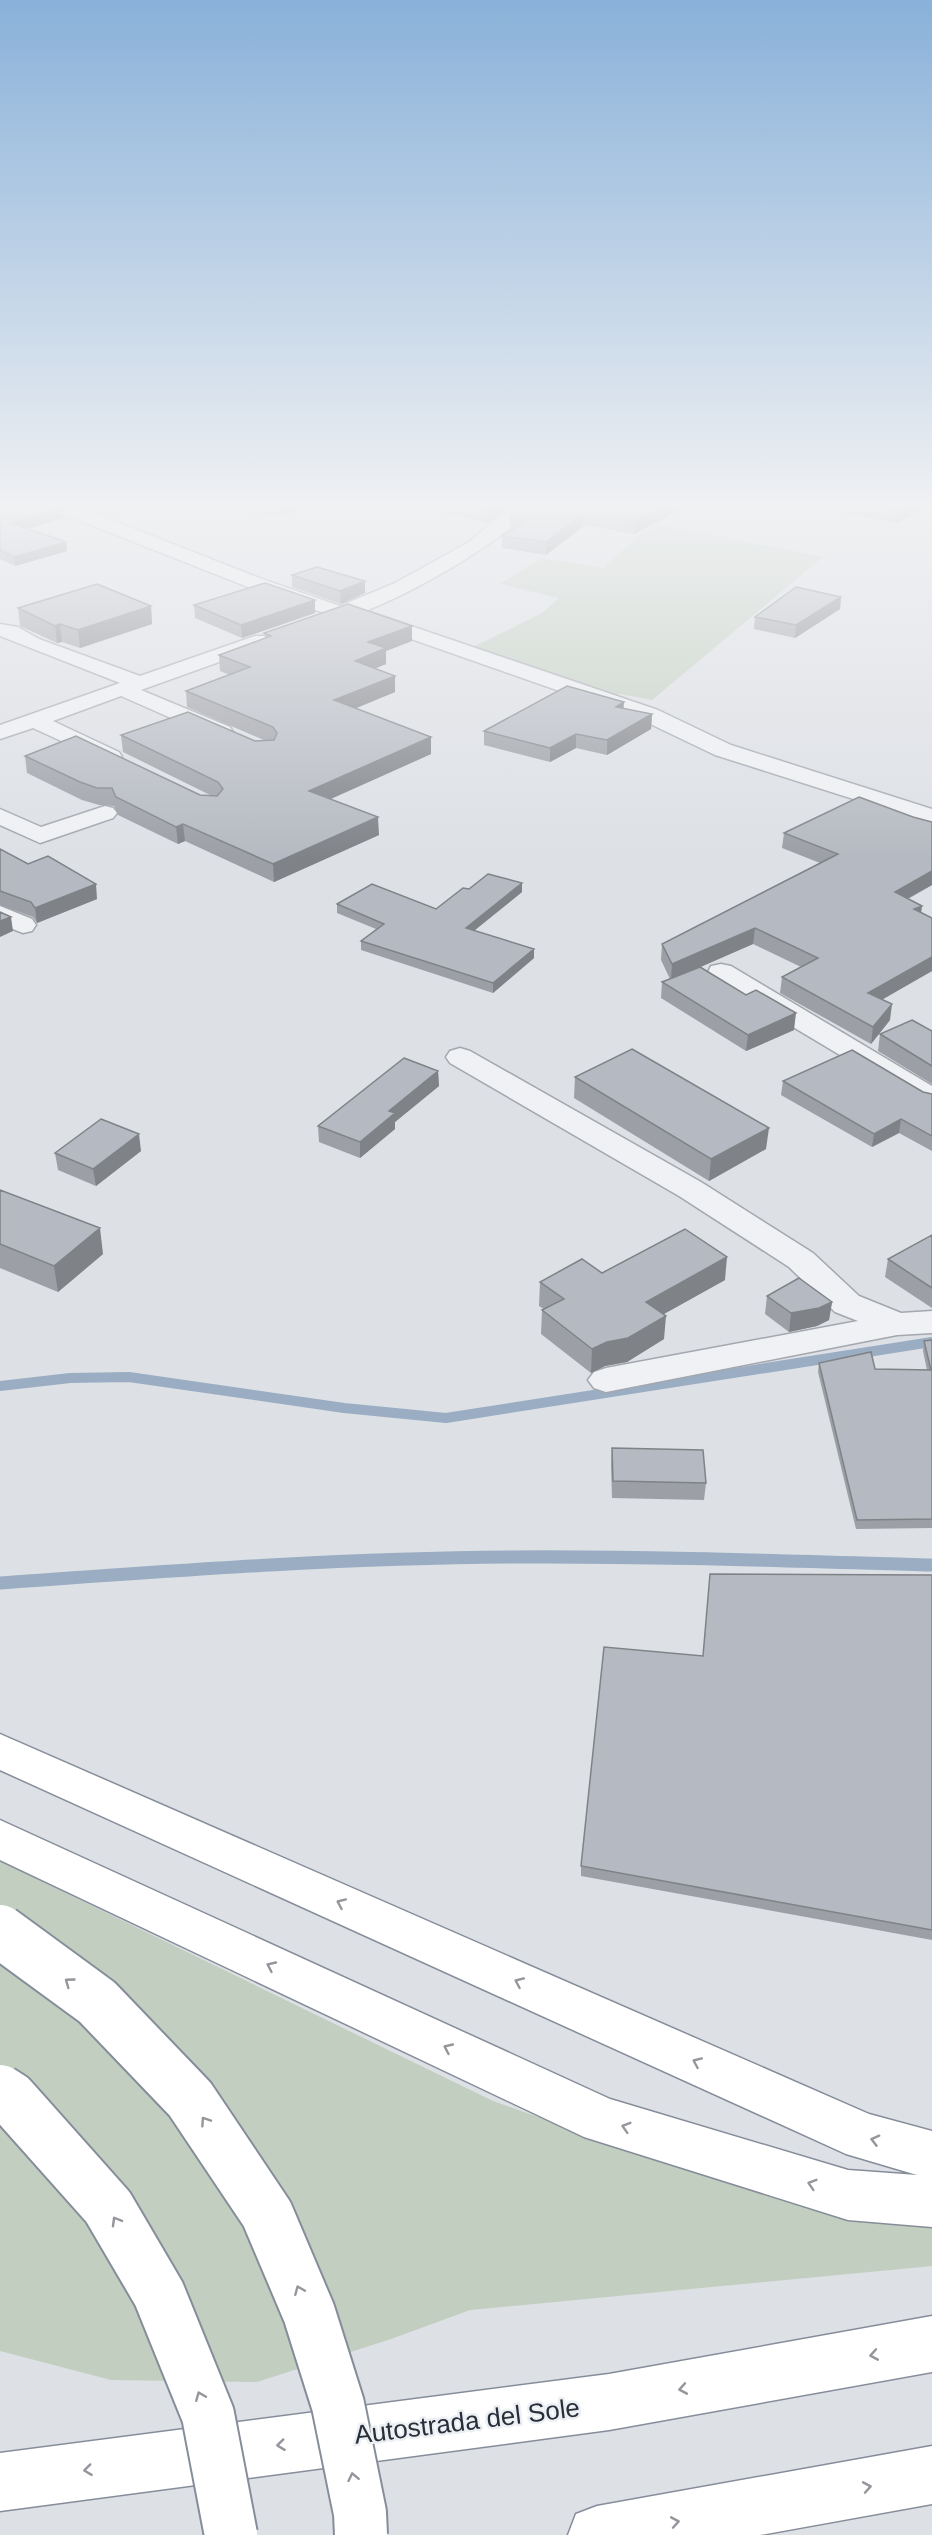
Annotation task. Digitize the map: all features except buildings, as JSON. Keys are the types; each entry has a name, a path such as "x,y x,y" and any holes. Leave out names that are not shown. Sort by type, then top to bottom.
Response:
{"highway":[{"path":"0,1750 864,2137 932,2155"},
{"path":"0,1839 602,2120 848,2195 932,2202"},
{"path":"0,1931 97,2002 190,2099 267,2214 309,2313 338,2405 360,2513 361,2535"},
{"path":"0,2091 11,2098 108,2207 159,2295 208,2415 231,2535"},
{"name":"Autostrada del Sole","path":"0,2482 609,2402 932,2344"},
{"path":"597,2535 932,2475"}],"street":[{"path":"308,624 313,622"},
{"path":"378,622 650,715 723,750 932,817"},
{"path":"0,630 11,631 32,643 131,686 243,741"},
{"path":"0,732 286,632"},
{"path":"34,720 127,765"},
{"path":"0,816 40,836 105,813"},
{"path":"0,914 23,925"},
{"path":"721,972 932,1098"},
{"path":"460,1057 690,1189 801,1260 847,1304 897,1324"},
{"path":"606,1380 897,1324 932,1322"}],"green space":[{"path":"523,622 745,622 652,700 620,694 609,697 469,649"},
{"path":"0,1861 493,2101 689,2171 932,2226 932,2266 470,2310 391,2339 257,2382 111,2380 0,2351"}],"waterway":[{"path":"0,1386 70,1378 129,1377 344,1408 446,1418 932,1342"},
{"path":"0,1583 255,1566 446,1558 616,1557 932,1565"}]}
